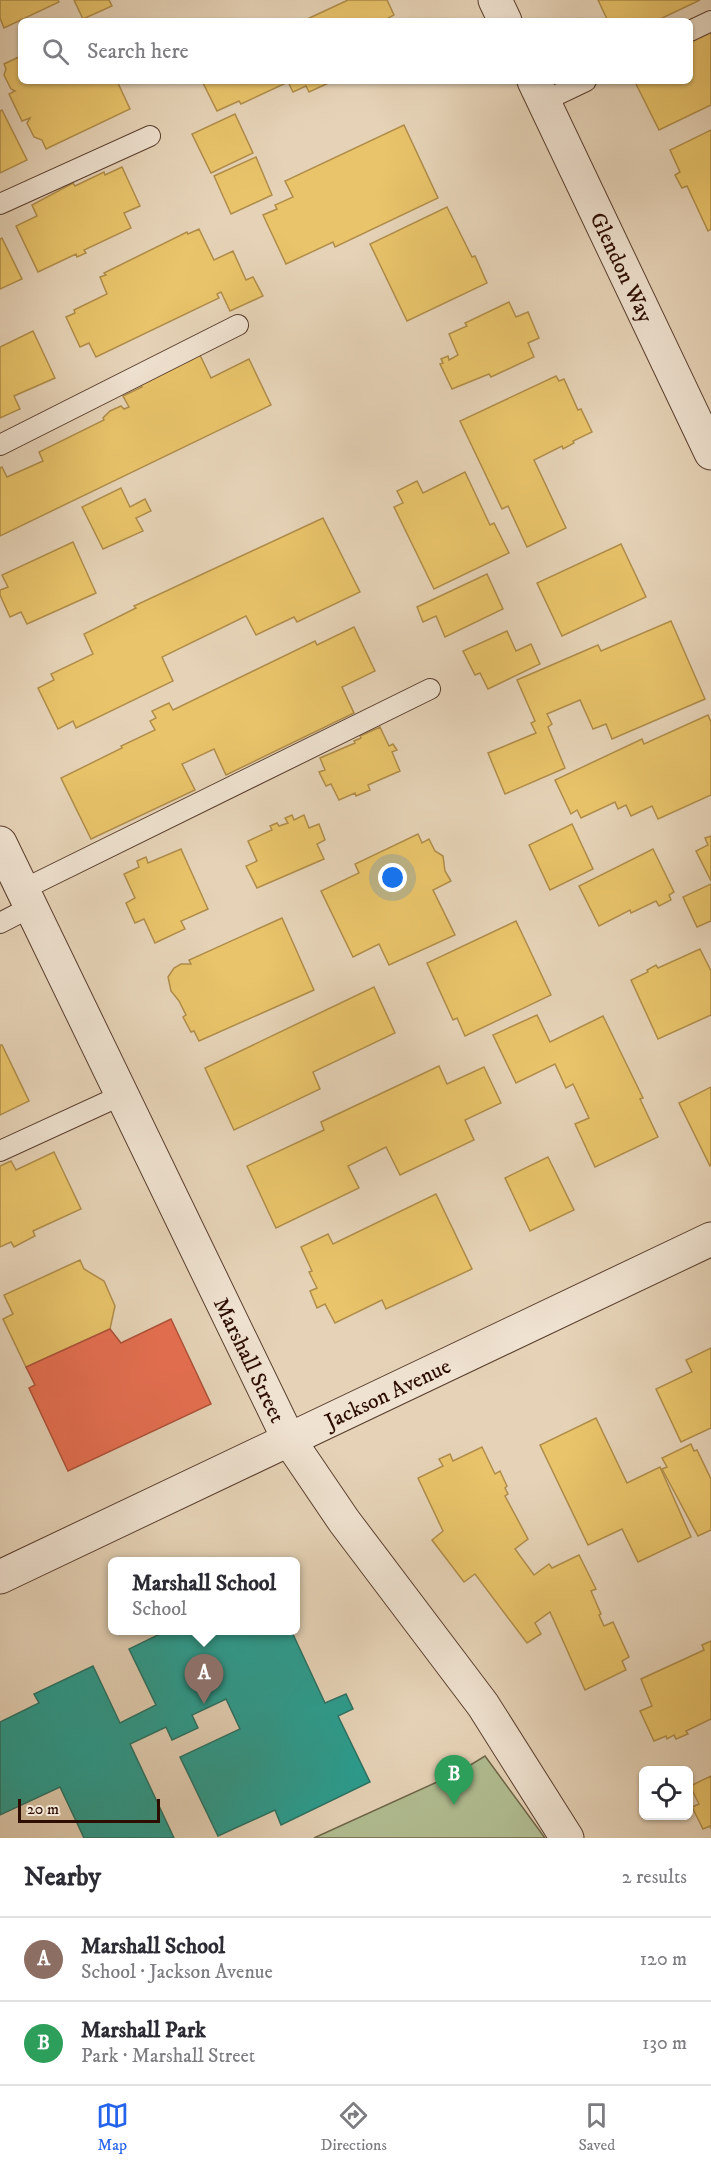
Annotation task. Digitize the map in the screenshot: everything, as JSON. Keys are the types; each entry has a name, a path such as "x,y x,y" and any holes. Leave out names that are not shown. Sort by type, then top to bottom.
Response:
{"street":[{"name":"Glendon Way","path":"539,91 711,453"},
{"name":"Marshall Street","path":"0,843 289,1440 344,1521 483,1705 567,1838"},
{"name":"Jackson Avenue","path":"0,1577 711,1239"}],"lane":[{"path":"693,30 711,21"},
{"path":"539,91 572,84"},
{"path":"0,204 150,136"},
{"path":"0,445 238,325"},
{"path":"0,923 27,898 430,689"},
{"path":"0,1151 122,1095"}],"green space":[{"path":"485,1756 545,1838 314,1838 459,1772"}],"building: Homes":[{"path":"0,0 58,0 59,2 25,18 18,18 18,21 4,28 0,18"},
{"path":"74,0 109,0 112,6 83,18"},
{"path":"348,0 387,0 394,15 388,18 309,18"},
{"path":"598,0 700,0 662,18 607,18"},
{"path":"711,31 711,105 659,130 636,84 693,84 693,40"},
{"path":"18,57 18,84 118,84 130,109 46,149 42,140 34,137 27,123 30,118 22,121 9,94 15,91 11,89 4,75 6,69 4,64"},
{"path":"204,84 284,84 241,104 239,101 217,111"},
{"path":"289,84 326,84 309,92 306,86 293,92"},
{"path":"2,110 27,160 0,173 0,111"},
{"path":"235,114 253,153 211,173 192,134"},
{"path":"404,125 438,198 335,247 333,242 286,264 263,215 277,209 275,205 293,197 285,181"},
{"path":"711,130 711,229 708,231 687,186 682,188 675,175 680,172 670,150"},
{"path":"256,157 272,195 231,214 214,176"},
{"path":"122,167 140,206 124,213 131,228 84,250 86,253 77,257 76,254 38,272 16,226 37,216 32,205 73,183 75,186 104,172 105,175"},
{"path":"447,207 472,257 475,256 487,283 407,321 370,244"},
{"path":"199,229 214,260 233,251 246,280 253,277 263,296 230,311 221,292 217,294 219,298 96,357 89,343 80,347 66,317 75,313 74,310 107,294 100,277 106,275 104,273 187,232 188,234"},
{"path":"2,238 22,279 0,289 0,239"},
{"path":"509,302 516,317 528,312 539,338 528,343 534,357 491,377 489,374 452,389 440,364 443,363 441,359 448,356 449,360 458,355 449,334 467,326 465,323"},
{"path":"33,331 55,378 14,396 20,409 0,418 0,347"},
{"path":"197,349 211,378 249,359 271,405 0,536 0,468 2,467 7,477 43,461 39,452 104,420 103,418 110,411 121,406 124,409 129,407 123,396 142,387 138,380"},
{"path":"556,376 559,381 564,379 578,410 581,409 592,432 573,441 574,443 563,449 562,446 534,460 566,528 527,547 508,506 502,509 460,421"},
{"path":"465,472 490,525 494,523 509,553 434,589 394,507 403,503 397,491 417,481 423,493"},
{"path":"121,488 130,507 145,499 151,511 136,518 143,531 103,549 82,507"},
{"path":"323,518 360,592 297,622 294,617 256,635 246,616 162,657 173,681 76,728 73,721 58,729 38,688 54,680 51,674 93,654 84,634 136,608 134,606"},
{"path":"73,542 96,593 27,624 21,612 10,617 0,595 0,590 8,587 2,575"},
{"path":"621,544 646,597 562,636 537,583"},
{"path":"487,574 503,609 445,637 436,616 423,622 417,607"},
{"path":"671,621 705,699 612,739 606,724 593,729 580,700 547,714 552,724 548,727 565,768 505,794 488,753 536,733 531,723 535,721 517,680 598,645 601,651"},
{"path":"354,627 375,671 342,687 354,713 226,775 214,749 182,764 195,790 91,839 61,778 155,730 150,721 156,718 152,711 169,703 173,710 315,641 317,645"},
{"path":"507,631 516,651 531,644 540,664 488,689 480,673 475,675 463,651"},
{"path":"708,715 711,722 711,795 658,819 652,806 631,816 626,805 618,809 615,802 581,818 577,810 571,814 555,780 642,739 644,744"},
{"path":"380,727 389,746 393,744 397,750 392,752 400,771 368,785 370,790 339,800 331,784 326,786 319,772 325,770 320,758 355,743 354,741 361,738 360,736"},
{"path":"292,815 294,820 304,815 309,828 319,824 325,840 317,844 324,859 257,888 246,866 257,861 248,841 272,830 270,826 277,823 279,826 288,823 285,818"},
{"path":"572,824 593,869 550,890 529,845"},
{"path":"418,834 422,843 429,839 435,851 443,856 445,871 451,881 433,890 455,935 389,965 379,944 353,957 321,891 359,873 355,864"},
{"path":"711,836 711,881 696,851 708,845 705,838"},
{"path":"181,849 208,909 181,921 185,929 155,943 144,919 135,923 126,903 135,898 124,874 139,867 137,861 146,857 148,863"},
{"path":"653,849 674,892 669,895 671,900 659,906 656,901 631,913 630,910 599,926 579,886"},
{"path":"711,884 711,921 697,927 683,897"},
{"path":"282,918 314,990 199,1041 194,1031 191,1032 183,1017 186,1015 171,991 168,977 174,968 181,964 191,964 189,960"},
{"path":"516,921 551,995 465,1036 457,1018 453,1020 427,963"},
{"path":"700,949 711,971 711,1015 658,1039 631,980 648,972 647,970 656,965 658,968"},
{"path":"374,987 395,1033 313,1072 320,1089 234,1130 205,1068"},
{"path":"537,1015 550,1042 603,1016 643,1098 640,1099 658,1137 595,1167 575,1124 589,1118 573,1084 566,1088 555,1064 516,1083 493,1035"},
{"path":"0,1045 29,1101 0,1115"},
{"path":"439,1066 447,1084 484,1067 501,1103 465,1120 474,1140 400,1175 386,1147 348,1166 359,1188 276,1228 247,1166 324,1130 321,1122"},
{"path":"711,1087 711,1165 710,1166 679,1103"},
{"path":"54,1152 81,1209 33,1231 35,1236 14,1247 11,1242 0,1247 0,1166 11,1161 16,1170"},
{"path":"548,1157 574,1210 530,1231 505,1178"},
{"path":"436,1194 472,1269 386,1309 382,1300 335,1323 325,1304 317,1308 310,1291 317,1288 301,1247 328,1234 333,1244"},
{"path":"80,1260 84,1269 104,1281 115,1306 110,1329 26,1367 3,1319 13,1314 4,1295"},
{"path":"711,1348 711,1428 681,1442 656,1389 692,1372 686,1360"},
{"path":"596,1418 627,1483 660,1467 691,1537 638,1562 622,1529 588,1545 540,1445"},
{"path":"691,1444 694,1451 697,1450 711,1479 711,1530 698,1536 662,1469 667,1467 662,1458"},
{"path":"482,1447 495,1474 500,1471 507,1486 505,1488 508,1494 505,1496 528,1539 515,1549 534,1575 549,1564 552,1568 579,1555 596,1589 591,1591 604,1626 613,1622 629,1657 622,1661 626,1670 585,1690 550,1612 535,1623 541,1634 527,1643 475,1574 464,1582 432,1540 443,1531 418,1478 443,1466 439,1459 450,1454 453,1461"},
{"path":"711,1641 711,1719 686,1731 688,1734 676,1739 674,1735 667,1739 666,1736 654,1741 640,1711 652,1706 641,1679 704,1650 702,1645"},
{"path":"711,1776 711,1829 710,1826 703,1829 693,1809 693,1807 699,1804 693,1792 693,1785"}],"building: Shops":[{"path":"171,1319 211,1404 68,1471 29,1388 35,1385 26,1367 110,1329 121,1343"}],"building: Schools":[{"path":"158,1635 293,1635 325,1703 346,1694 353,1709 338,1716 370,1782 281,1825 275,1810 218,1836 180,1757 240,1729 226,1699 192,1715 198,1728 172,1740 166,1727 130,1744 174,1838 84,1838 60,1787 0,1815 0,1722 39,1703 34,1694 93,1666 120,1723 156,1705 129,1649"}],"place":[{"name":"Marshall School","path":"204,1704"},
{"name":"Marshall Park","path":"454,1805"}]}
